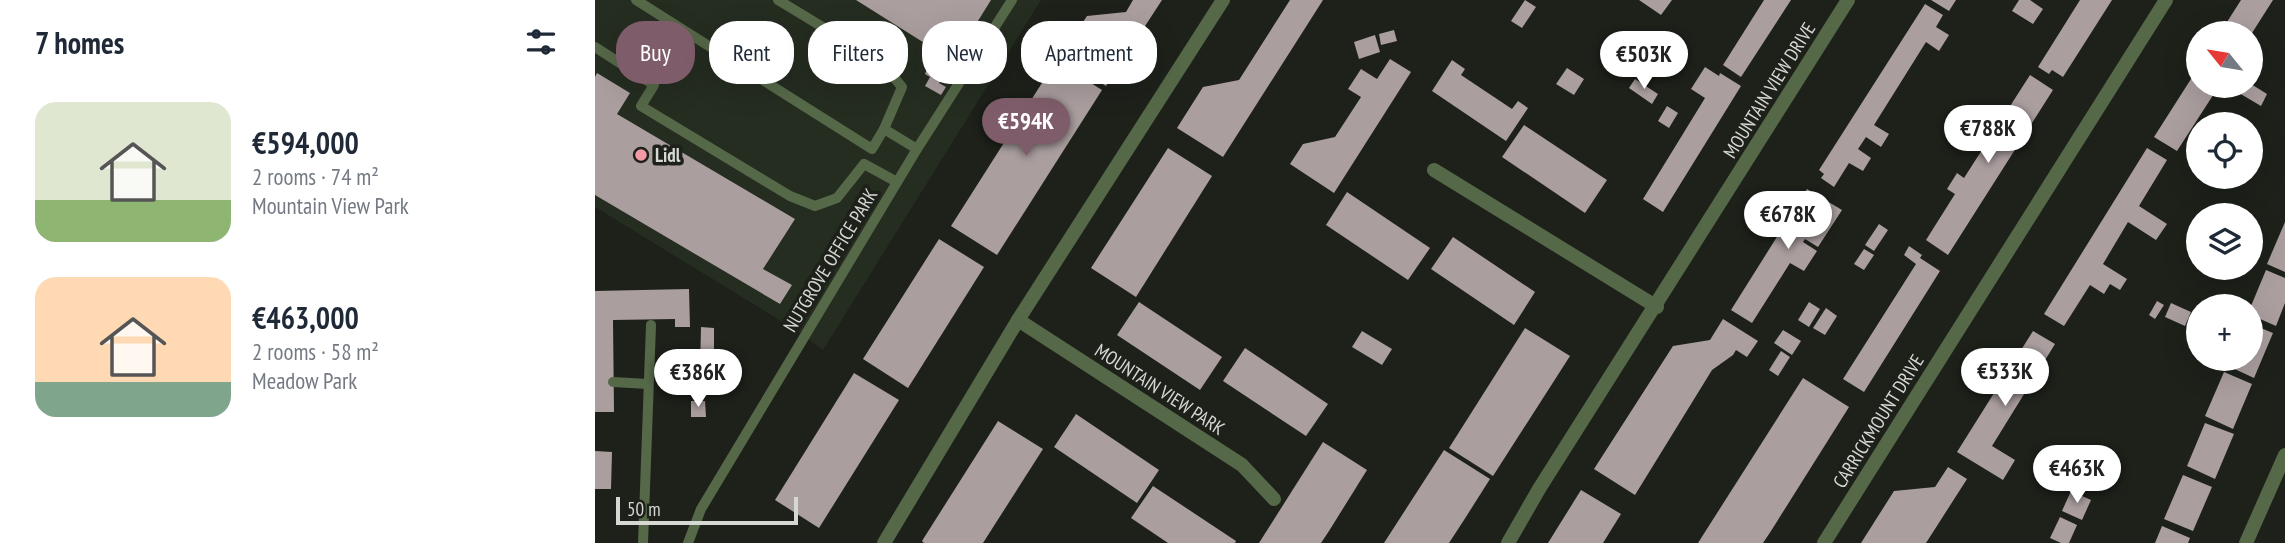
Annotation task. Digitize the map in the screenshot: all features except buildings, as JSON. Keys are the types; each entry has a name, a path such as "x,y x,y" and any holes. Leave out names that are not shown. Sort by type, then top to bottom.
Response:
{"street":[{"path":"884,543 1018,320 1223,0"},
{"name":"MOUNTAIN VIEW DRIVE","path":"1508,543 1539,489 1657,307 1848,0"},
{"name":"CARRICKMOUNT DRIVE","path":"1824,543 2166,0"},
{"path":"1434,170 1657,307"},
{"name":"MOUNTAIN VIEW PARK","path":"1018,320 1242,466 1274,499"},
{"path":"2246,543 2285,455"}],"lane":[{"path":"636,0 872,149"},
{"path":"595,47 654,85 641,106 790,196 815,206 837,198 864,164 884,129 902,87 882,63 778,0"},
{"name":"NUTGROVE OFFICE PARK","path":"688,543 701,509 917,149 1012,0"},
{"path":"884,129 917,149"},
{"path":"864,164 897,182"},
{"path":"643,543 651,326"},
{"path":"613,382 648,384"}],"shaded area":[{"path":"595,0 1041,0 1028,21 1021,21 1021,32 1007,55 1007,21 922,21 922,84 989,84 823,350 794,329 595,207"}],"place":[{"name":"Lidl","path":"641,155"}]}
